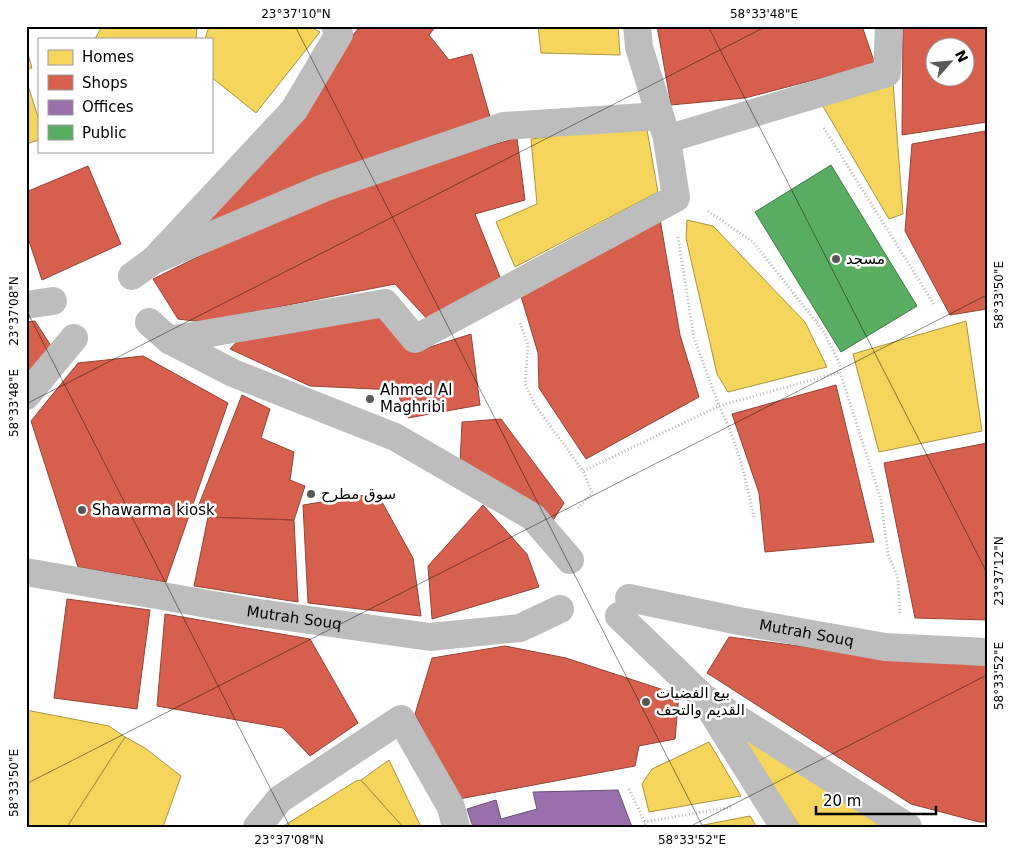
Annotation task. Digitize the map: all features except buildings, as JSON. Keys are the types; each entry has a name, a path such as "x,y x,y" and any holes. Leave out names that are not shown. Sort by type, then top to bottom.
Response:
{"street":[{"path":"132,276 154,260 294,110 339,34 335,26"},
{"path":"570,560 533,517 395,437 233,373 159,331 384,303 415,339 676,198 664,127 639,47 637,26"},
{"path":"154,260 326,187 504,126 664,127 805,98 886,73 890,26"},
{"path":"26,305 53,301"},
{"path":"26,396 74,338"},
{"name":"Mutrah Souq","path":"26,572 253,612 430,637 520,628 560,609"},
{"name":"Mutrah Souq","path":"784,827 702,696 624,607 739,622 892,648 987,652"},
{"path":"702,696 908,827"},
{"path":"257,827 280,799 401,719 451,807 456,827"}],"path":[{"path":"805,98 936,306"},
{"path":"701,210 710,212 753,242 824,332 840,365 840,372 881,500 888,554 898,579 900,616 892,648"},
{"path":"677,234 694,338 719,406 730,429 744,471 754,518"},
{"path":"508,288 528,345 525,384 535,405 583,471 592,492 578,508"},
{"path":"583,471 719,406 840,372"},
{"path":"629,789 647,827"},
{"path":"644,822 767,802"}],"place":[{"name":"مسجد","path":"836,259"},
{"name":"Ahmed Al Maghribi","path":"370,399"},
{"name":"سوق مطرح","path":"311,494"},
{"name":"Shawarma kiosk","path":"82,510"},
{"name":"بيع الفضيات القديم والتحف","path":"646,702"}]}
